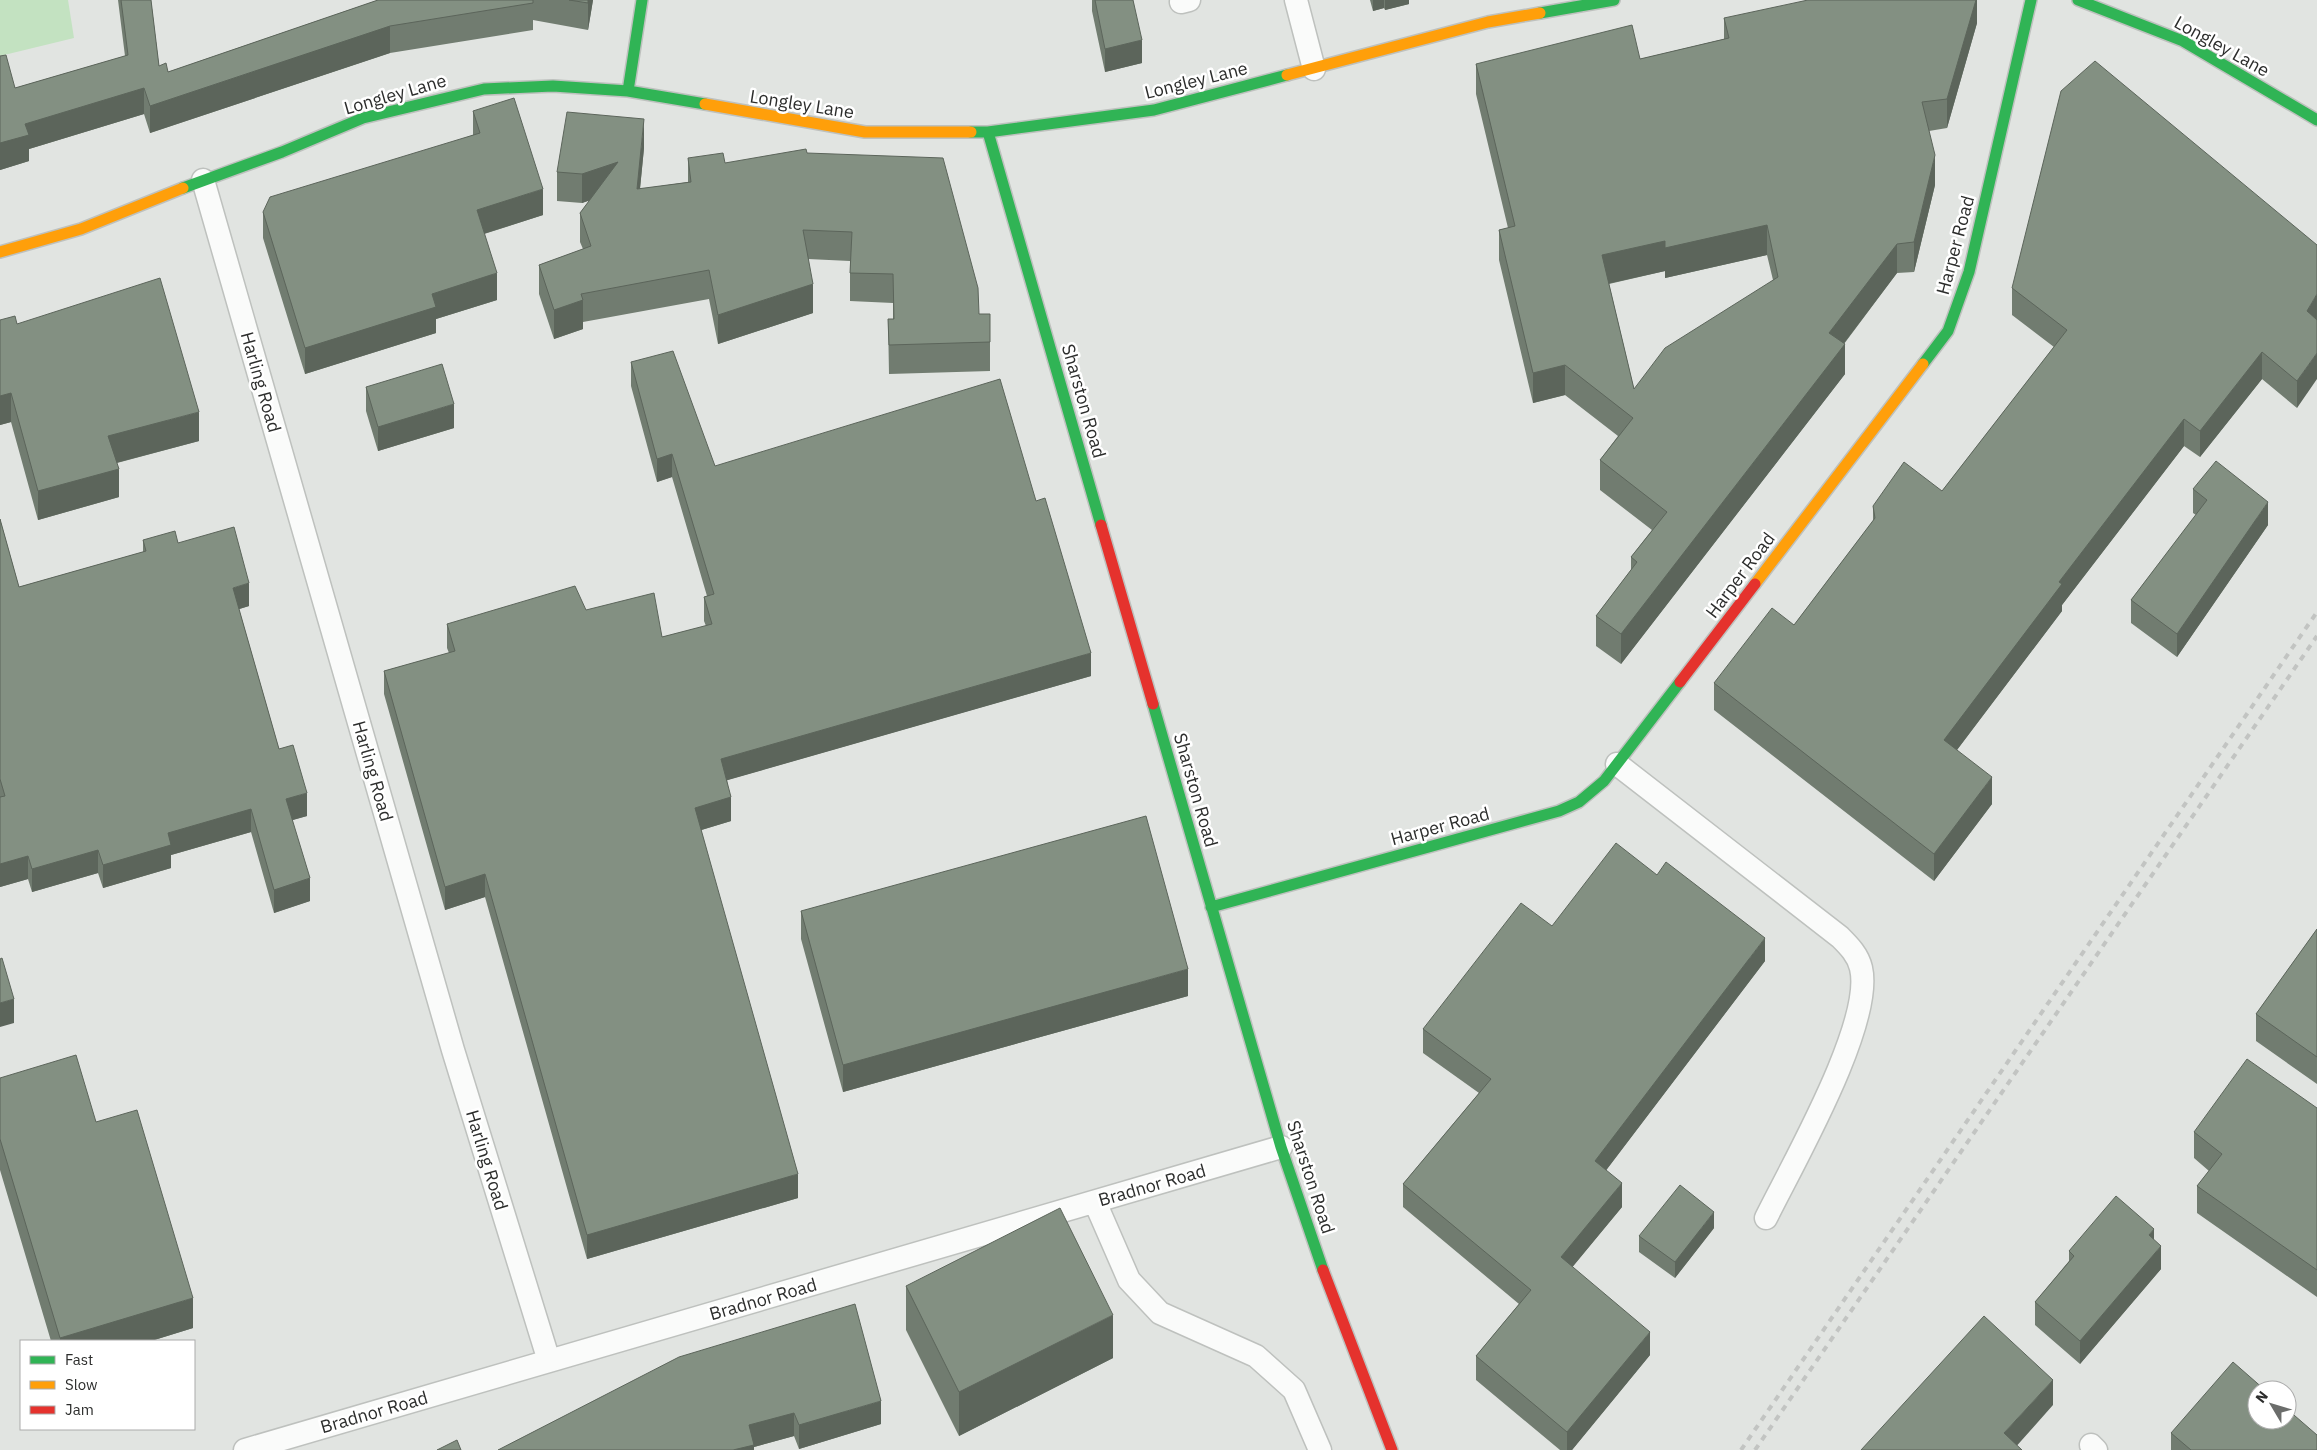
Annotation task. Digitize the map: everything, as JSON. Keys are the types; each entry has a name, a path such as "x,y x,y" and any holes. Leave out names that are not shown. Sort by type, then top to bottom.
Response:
{"main road":[{"path":"628,91 642,0"},
{"name":"Longley Lane","path":"0,252 81,229 202,180 282,152 363,118 438,98 484,89 554,86 628,91 865,132 988,132 1154,110 1488,22 1614,0"},
{"name":"Harper Road","path":"1212,907 1560,811 1579,802 1591,793 1617,764 1948,331 1969,272 2031,0"},
{"name":"Longley Lane","path":"2078,0 2184,41 2317,120"},
{"name":"Sharston Road","path":"988,132 1281,1147 1336,1306 1392,1450"}],"street":[{"path":"1296,0 1314,69"},
{"name":"Harling Road","path":"202,180 453,1050 549,1361"},
{"path":"1617,764 1840,937 1853,951 1861,967 1862,986 1852,1036 1824,1103 1766,1218"},
{"name":"Bradnor Road","path":"245,1450 287,1444 549,1361 1281,1147"},
{"path":"1095,1202 1128,1280 1160,1312 1256,1356 1294,1390 1320,1450"}],"green space":[{"path":"0,0 68,0 74,38 0,56"}],"building":[{"path":"121,0 151,0 159,66 166,63 168,72 378,0 533,0 533,3 390,26 150,106 144,88 25,124 29,135 0,143 0,56 6,55 15,88 128,55"},
{"path":"569,0 588,0 588,3"},
{"path":"1095,0 1133,0 1142,40 1105,49"},
{"path":"1808,0 1976,0 1947,99 1922,102 1935,155 1914,242 1897,244 1829,333 1845,344 1621,634 1596,616 1637,562 1631,557 1667,512 1600,460 1633,418 1565,365 1533,373 1499,230 1515,226 1476,64 1632,25 1640,59 1729,38 1724,18","holes":["1767,225 1778,277 1665,348 1634,389 1602,255 1665,241 1665,248"]},
{"path":"2095,61 2317,245 2317,294 2307,311 2317,320 2317,353 2297,381 2262,352 2200,431 2184,419 2059,582 2062,584 1944,740 1992,777 1934,854 1714,683 1772,608 1794,625 1875,518 1873,506 1904,462 1942,491 2067,330 2012,288 2061,91"},
{"path":"514,98 543,189 477,210 497,273 432,294 436,307 305,348 263,212 270,197 480,133 473,111"},
{"path":"567,112 644,119 637,189 691,182 688,158 723,153 725,163 806,149 807,153 943,158 978,288 979,314 990,314 990,342 889,345 888,319 894,319 893,274 850,273 852,232 803,230 813,284 718,315 709,270 581,294 583,300 554,310 539,265 591,246 580,213 618,162 582,174 557,172"},
{"path":"160,278 199,412 108,436 119,469 38,491 11,393 0,396 0,320 15,316 17,324"},
{"path":"673,351 715,466 1000,379 1036,501 1045,498 1091,653 721,759 731,797 695,808 798,1174 587,1235 485,874 445,887 384,671 455,651 447,624 575,586 586,610 654,593 662,637 712,624 704,597 714,594 672,454 657,459 631,362"},
{"path":"442,364 454,404 378,427 366,387"},
{"path":"2216,461 2268,502 2177,634 2131,600 2207,500 2193,489"},
{"path":"0,519 19,587 146,551 143,540 175,531 178,543 234,527 249,583 233,588 279,749 293,745 307,793 286,799 310,878 274,890 251,809 168,833 171,845 103,865 98,850 32,869 28,856 0,864 0,797 5,796 0,779"},
{"path":"1146,816 1188,969 843,1065 801,911"},
{"path":"1616,843 1657,875 1666,862 1765,938 1595,1161 1622,1183 1561,1257 1650,1332 1567,1432 1476,1356 1531,1290 1403,1184 1491,1079 1423,1029 1521,903 1552,926"},
{"path":"2317,929 2317,1057 2256,1014"},
{"path":"2,958 14,999 0,1003 0,959"},
{"path":"76,1055 96,1122 137,1110 193,1298 60,1338 0,1139 0,1078"},
{"path":"2247,1059 2317,1108 2317,1270 2197,1186 2222,1154 2194,1132"},
{"path":"1680,1185 1714,1212 1675,1262 1639,1236"},
{"path":"2116,1196 2154,1229 2149,1235 2161,1246 2080,1341 2035,1302 2074,1256 2069,1251"},
{"path":"1060,1208 1113,1315 959,1392 906,1286"},
{"path":"855,1304 881,1401 799,1425 794,1413 749,1425 754,1445 733,1450 498,1450 679,1357"},
{"path":"1984,1316 2053,1380 2004,1433 2022,1450 1861,1450"},
{"path":"2233,1362 2254,1380 2247,1380 2247,1430 2297,1430 2297,1418 2317,1435 2317,1450 2191,1450 2171,1433"},
{"path":"457,1440 461,1450 437,1450"}],"railway":[{"path":"1741,1450 2317,612"},
{"path":"1755,1450 2317,636"}],"traffic: fast":[{"path":"628,91 642,0"},
{"path":"1540,13 1614,0"},
{"path":"1923,364 1948,331 1969,272 2031,0"},
{"path":"2078,0 2183,41 2317,120"},
{"path":"971,132 988,132 1154,110 1287,75"},
{"path":"183,188 282,152 363,118 484,89 553,86 628,91 705,104"},
{"path":"988,132 1101,525"},
{"path":"1211,907 1559,811 1579,802 1604,781 1680,682"},
{"path":"1153,704 1281,1147 1323,1270"}],"traffic: slow":[{"path":"1287,75 1488,22 1540,13"},
{"path":"705,104 865,132 971,132"},
{"path":"0,252 81,229 183,188"},
{"path":"1755,584 1923,364"}],"traffic: jam":[{"path":"1101,525 1153,704"},
{"path":"1680,682 1755,584"},
{"path":"1323,1270 1392,1450"}]}
